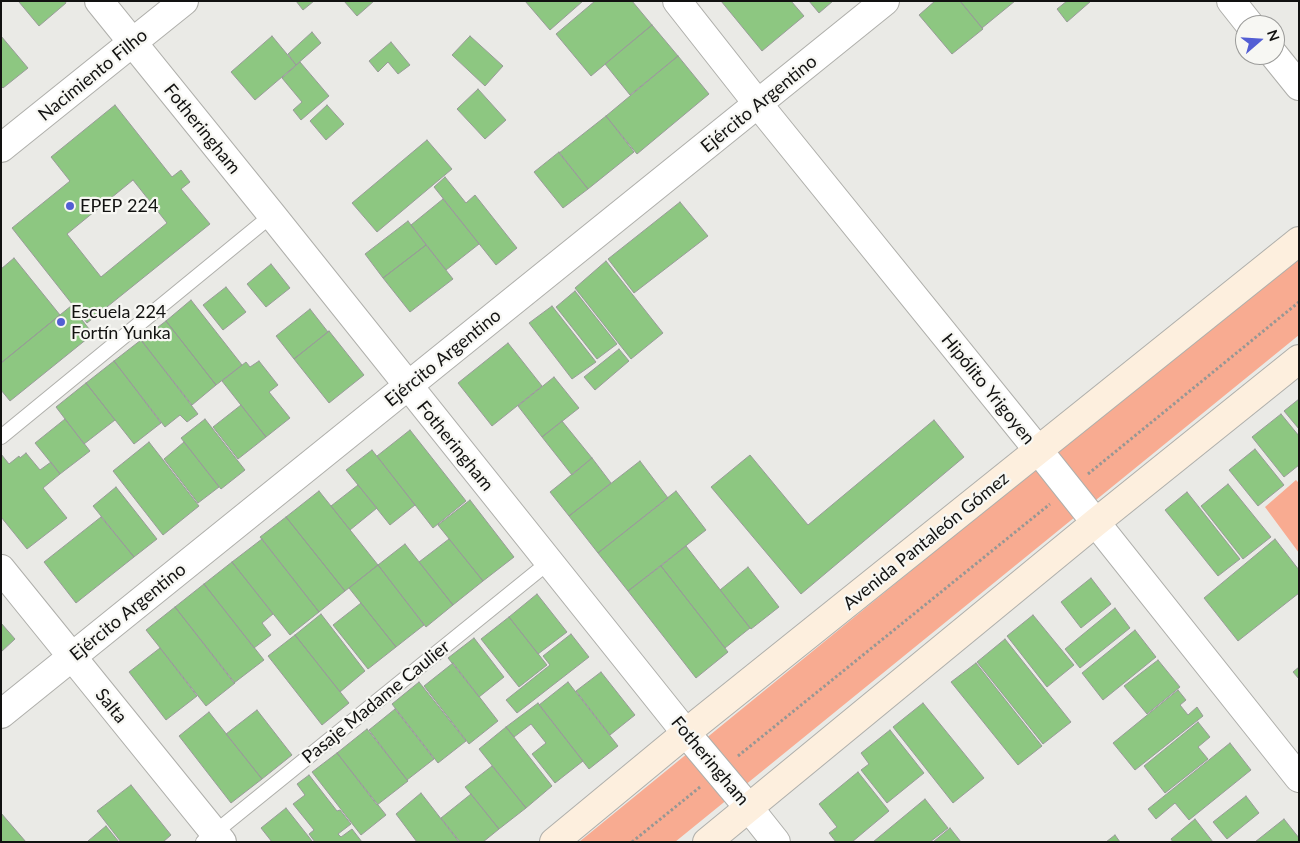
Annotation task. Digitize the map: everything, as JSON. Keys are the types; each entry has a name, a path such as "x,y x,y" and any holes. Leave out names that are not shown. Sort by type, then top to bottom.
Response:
{"main road":[{"name":"Avenida Pantaleón Gómez","path":"554,842 1299,241"},
{"path":"707,842 1095,523 1299,359"}],"street":[{"name":"Fotheringham","path":"99,1 686,734 776,842"},
{"name":"Nacimiento Filho","path":"1,148 184,1"},
{"name":"Hipólito Yrigoyen","path":"677,1 1299,778"},
{"name":"Ejército Argentino","path":"1,714 885,1"},
{"path":"1231,1 1242,15"},
{"path":"1282,65 1299,86"},
{"name":"Salta","path":"1,569 213,839"}],"lane":[{"path":"1,437 272,215"},
{"name":"Pasaje Madame Caulier","path":"213,839 549,562"}],"path":[{"path":"632,842 1299,302"}],"shaded area":[{"path":"1299,254 1299,335 675,842 579,842"},
{"path":"1296,480 1299,483 1299,553 1265,507"}],"building":[{"path":"20,1 65,1 66,3 39,26"},
{"path":"296,1 314,1 303,10"},
{"path":"344,1 374,1 357,16"},
{"path":"525,1 583,1 550,30"},
{"path":"595,1 632,1 652,25 591,76 556,34"},
{"path":"721,1 791,1 804,16 762,51"},
{"path":"809,1 833,1 819,13"},
{"path":"935,1 960,1 983,29 952,54 919,15"},
{"path":"960,1 1015,1 982,28"},
{"path":"1067,1 1091,1 1067,22 1057,9"},
{"path":"652,25 678,56 630,95 605,64"},
{"path":"312,32 321,43 296,65 288,54"},
{"path":"1,36 28,68 3,88 1,86"},
{"path":"272,36 296,65 255,100 231,72"},
{"path":"470,36 503,66 485,86 452,55"},
{"path":"391,42 410,65 398,74 388,62 378,72 369,61"},
{"path":"678,56 709,94 637,154 606,116"},
{"path":"300,62 329,96 301,120 293,110 302,102 282,78"},
{"path":"478,89 506,120 485,139 457,109"},
{"name":"EPEP 224","path":"115,105 172,177 181,170 190,182 181,189 210,224 87,323 12,228 70,181 51,157","holes":["133,180 167,223 101,277 67,234"]},
{"path":"327,105 344,124 326,140 310,121"},
{"path":"606,116 634,152 588,189 559,153"},
{"path":"427,140 452,169 377,232 352,203"},
{"path":"559,152 588,189 563,208 534,172"},
{"path":"445,177 466,203 475,195 517,248 496,265 434,187"},
{"path":"443,199 479,244 446,270 411,225"},
{"path":"680,202 708,236 634,293 608,259"},
{"path":"408,221 426,245 383,278 365,254"},
{"path":"426,245 453,279 410,312 383,278"},
{"path":"14,258 60,315 1,363 1,269"},
{"path":"606,261 663,333 631,359 575,288"},
{"path":"271,264 290,288 266,307 247,284"},
{"path":"226,287 246,312 223,330 203,305"},
{"path":"575,291 617,344 597,359 556,307"},
{"path":"191,300 242,365 216,385 166,321"},
{"path":"71,306 93,334 10,401 1,390 1,363"},
{"path":"552,306 596,362 572,379 529,323"},
{"path":"310,309 328,332 294,359 276,336"},
{"path":"166,321 216,385 192,405 141,340"},
{"path":"329,331 364,375 329,403 294,359"},
{"path":"141,340 198,414 187,422 180,415 165,427 114,361"},
{"path":"508,343 542,386 492,426 458,383"},
{"path":"619,349 629,361 595,390 584,377"},
{"path":"114,361 161,423 134,444 86,383"},
{"path":"259,361 278,385 269,392 290,418 266,437 222,381 246,362 250,367"},
{"path":"554,377 579,408 542,437 518,406"},
{"path":"86,383 115,420 84,444 56,407"},
{"path":"1299,399 1299,429 1284,411"},
{"path":"241,405 266,437 238,459 213,427"},
{"path":"1281,414 1299,436 1299,465 1284,477 1252,437"},
{"path":"65,419 90,451 60,474 35,443"},
{"path":"205,419 245,470 221,489 181,438"},
{"path":"934,420 964,457 801,594 711,487 750,455 808,525"},
{"path":"562,421 592,458 572,475 542,437"},
{"path":"410,430 466,501 433,528 377,456"},
{"path":"149,442 199,506 163,535 113,471"},
{"path":"184,442 219,487 198,503 164,459"},
{"path":"1255,449 1284,485 1258,506 1229,470"},
{"path":"372,450 415,505 390,525 346,470"},
{"path":"26,453 40,470 51,462 60,474 43,488 67,518 27,549 1,517 1,454 9,464"},
{"path":"592,458 611,483 569,516 550,492"},
{"path":"640,461 668,498 598,553 569,516"},
{"path":"1228,484 1271,537 1243,559 1201,506"},
{"path":"358,485 377,508 350,530 331,506"},
{"path":"116,487 157,539 134,557 93,506"},
{"path":"319,491 378,565 345,591 286,517"},
{"path":"676,491 706,530 628,591 598,553"},
{"path":"1187,492 1240,559 1218,576 1165,510"},
{"path":"470,500 514,557 483,581 438,525"},
{"path":"101,517 134,557 76,603 44,562"},
{"path":"286,517 345,591 319,612 260,537"},
{"path":"262,539 319,612 290,635 232,562"},
{"path":"449,539 483,581 453,605 419,562"},
{"path":"1275,539 1299,570 1299,593 1238,641 1204,598"},
{"path":"405,544 453,605 426,627 378,565"},
{"path":"686,546 750,628 725,648 661,566"},
{"path":"232,562 273,614 262,623 271,635 254,648 204,584"},
{"path":"378,565 424,625 396,647 349,588"},
{"path":"661,566 728,652 696,678 628,591"},
{"path":"748,567 779,607 751,629 720,590"},
{"path":"1091,578 1111,604 1081,628 1061,602"},
{"path":"204,584 264,660 234,683 175,607"},
{"path":"537,594 567,632 538,654 509,617"},
{"path":"361,603 396,647 368,669 333,625"},
{"path":"175,607 235,683 206,706 146,630"},
{"path":"1115,608 1130,628 1080,668 1065,649"},
{"path":"321,614 365,671 340,692 295,635"},
{"path":"1033,615 1074,665 1047,687 1007,636"},
{"path":"509,617 547,665 519,687 481,639"},
{"path":"1,623 15,639 1,652"},
{"path":"1135,630 1156,657 1103,700 1082,673"},
{"path":"571,634 589,657 517,713 506,700 550,665 543,656"},
{"path":"295,635 349,703 322,725 268,656"},
{"path":"474,638 504,677 479,697 448,658"},
{"path":"1005,639 1071,722 1043,744 977,662"},
{"path":"160,648 197,696 166,720 129,672"},
{"path":"1158,660 1180,687 1147,714 1124,686"},
{"path":"453,663 498,721 469,744 424,686"},
{"path":"976,663 1042,746 1018,765 951,682"},
{"path":"1299,667 1299,679 1293,672"},
{"path":"601,672 635,715 610,735 576,691"},
{"path":"419,682 466,741 438,763 392,704"},
{"path":"568,682 618,746 589,769 539,705"},
{"path":"1178,690 1186,700 1180,705 1188,715 1197,707 1203,716 1135,770 1113,743"},
{"path":"538,703 583,761 555,783 532,754 546,743 531,724 514,737 506,727"},
{"path":"923,703 984,778 953,803 893,727"},
{"path":"395,709 434,759 407,780 369,730"},
{"path":"257,710 292,755 262,779 226,734"},
{"path":"209,712 262,779 231,803 179,736"},
{"path":"1198,722 1210,737 1198,747 1208,759 1165,793 1144,766"},
{"path":"506,727 552,786 526,808 479,749"},
{"path":"367,729 408,781 377,805 337,753"},
{"path":"890,730 924,773 887,803 861,770 869,764 861,753"},
{"path":"1230,743 1251,770 1189,820 1175,803 1156,819 1148,809"},
{"path":"337,753 386,815 361,835 312,772"},
{"path":"492,766 526,808 499,829 465,787"},
{"path":"858,772 889,811 852,842 836,842 829,833 837,827 819,804"},
{"path":"309,775 337,811 340,810 351,824 338,834 341,837 352,829 362,842 315,842 309,834 314,830 293,804 305,795 297,784"},
{"path":"131,785 171,835 163,842 121,842 97,811"},
{"path":"421,793 459,842 417,842 396,814"},
{"path":"471,794 499,829 483,842 460,842 441,818"},
{"path":"1246,796 1259,813 1227,839 1213,822"},
{"path":"925,799 948,828 930,842 873,842"},
{"path":"286,808 311,842 272,842 261,828"},
{"path":"1,813 26,842 1,842"},
{"path":"1195,819 1213,842 1173,842 1171,839"},
{"path":"1284,819 1299,838 1299,842 1255,842"},
{"path":"106,826 119,842 88,842 88,841"},
{"path":"950,828 961,842 933,842"},
{"path":"1115,835 1120,842 1106,842"}],"place":[{"name":"EPEP 224","path":"70,206"},
{"name":"Escuela 224 Fortín Yunka","path":"61,322"}]}
